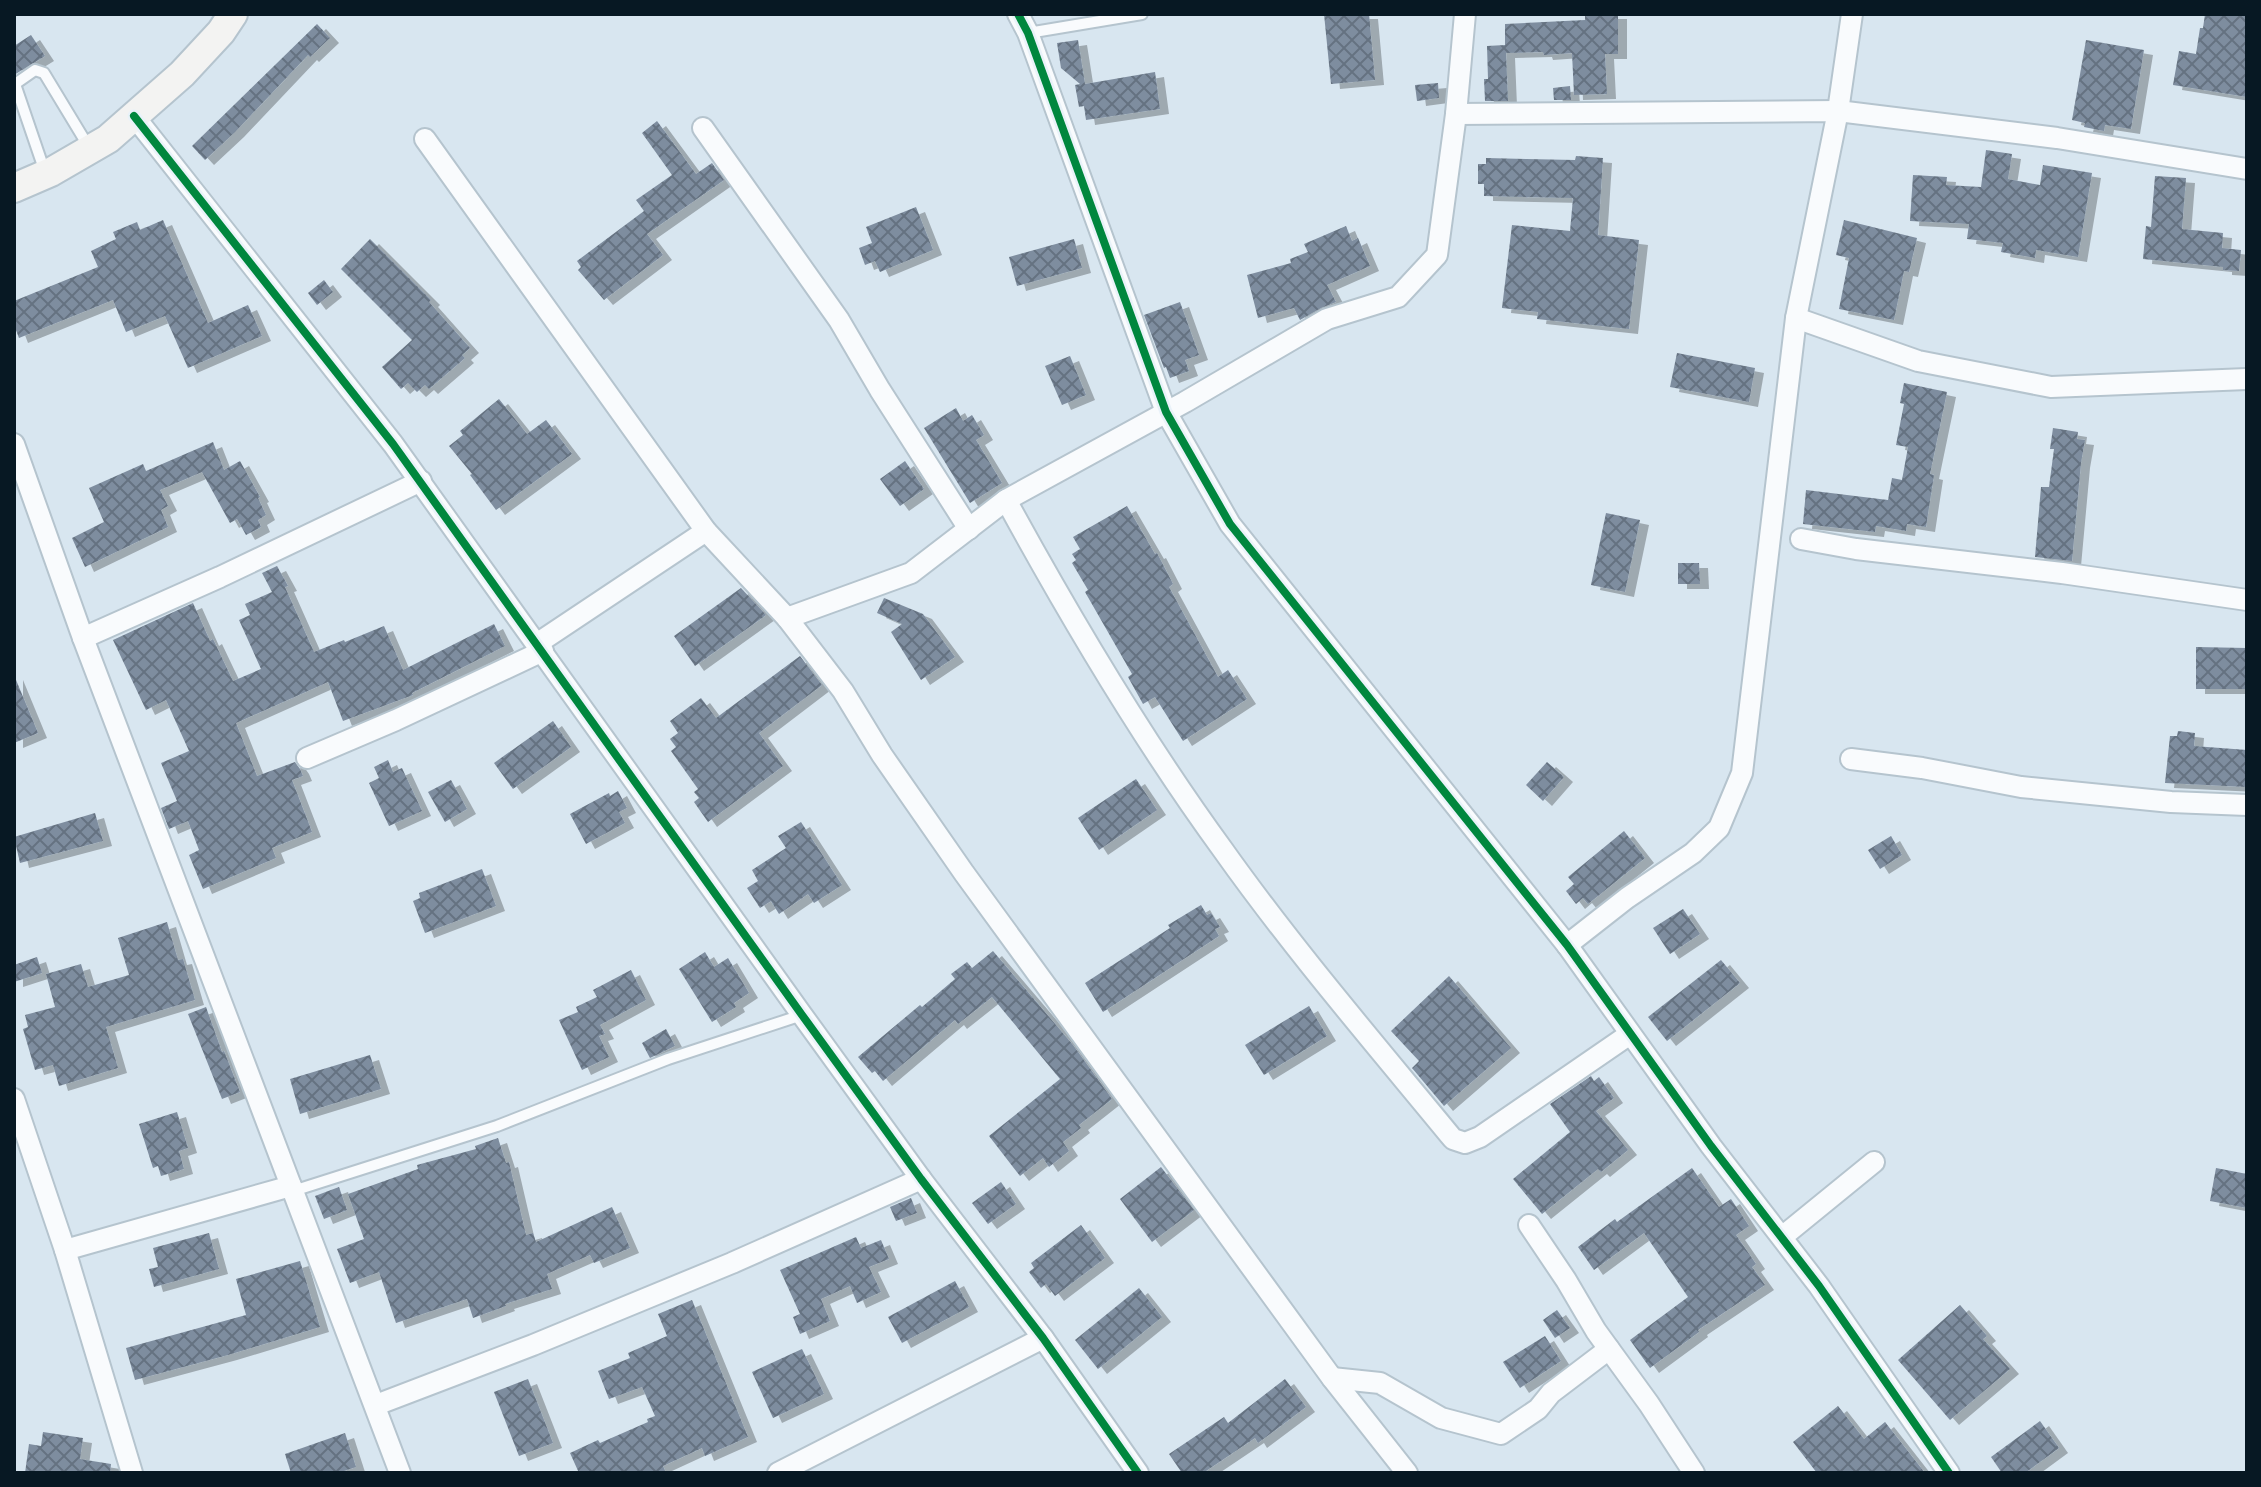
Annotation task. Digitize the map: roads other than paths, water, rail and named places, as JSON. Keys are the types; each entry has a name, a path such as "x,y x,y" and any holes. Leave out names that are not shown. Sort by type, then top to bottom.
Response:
{"street":[{"path":"14,188 108,139 182,74 221,32 233,14"},
{"path":"1018,14 1028,33 1166,412 1230,524 1567,945 1711,1146 1819,1286 1949,1473"},
{"path":"787,618 911,573 1006,500 1327,319 1398,297 1437,255 1456,114 1465,14"},
{"path":"1567,945 1627,898 1693,853 1719,828 1742,773 1796,318 1838,111 1852,14"},
{"path":"1456,114 1838,111 2057,138 2247,169"},
{"path":"134,116 421,481 802,1015 921,1179 1043,1338 1138,1473"},
{"path":"703,128 839,320 969,529"},
{"path":"425,139 706,531 787,618 843,691 882,755 964,873 1332,1378 1407,1473"},
{"path":"1796,318 1918,361 2051,387 2247,379"},
{"path":"14,444 83,638 400,1473"},
{"path":"83,638 421,481"},
{"path":"1006,500 1056,592 1136,722 1222,850 1289,938 1453,1139 1465,1143 1480,1137 1630,1034"},
{"path":"307,758 396,720 541,647 706,531"},
{"path":"1801,539 1871,551 2062,573 2247,600"},
{"path":"1851,759 1922,768 2021,787 2171,802 2247,805"},
{"path":"14,1099 65,1250 132,1473"},
{"path":"1782,1237 1874,1162"},
{"path":"376,1405 718,1269 921,1179"},
{"path":"65,1250 292,1188"},
{"path":"1529,1225 1596,1331 1694,1473"},
{"path":"778,1473 1043,1338"},
{"path":"1332,1378 1380,1383 1441,1418 1501,1434 1538,1409 1551,1393 1609,1349"}],"lane":[{"path":"1028,33 1142,14"},
{"path":"46,174 15,84 35,70 44,73 91,149"},
{"path":"292,1188 497,1126 668,1059 802,1015"}]}
